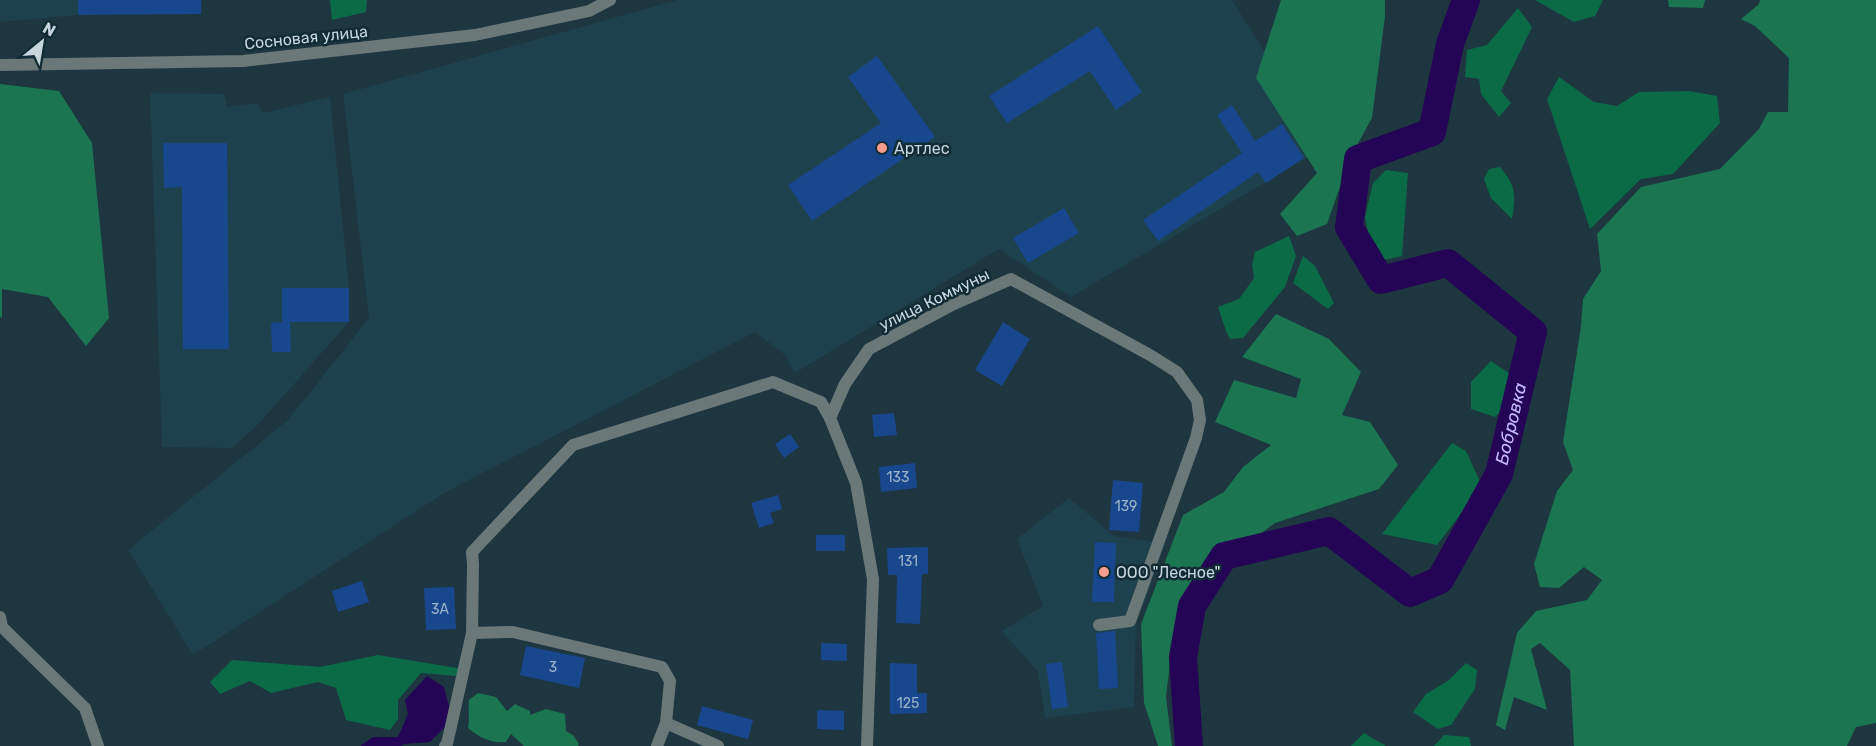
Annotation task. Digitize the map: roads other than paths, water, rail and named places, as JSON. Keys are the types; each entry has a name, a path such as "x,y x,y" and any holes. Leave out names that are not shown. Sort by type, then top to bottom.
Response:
{"street":[{"name":"Сосновая улица","path":"0,65 254,60 475,35 589,11 610,0"},
{"name":"улица Коммуны","path":"830,418 845,384 869,349 954,304 1011,279 1177,372 1197,400 1200,420 1196,438 1130,621 1099,625"},
{"path":"445,746 472,633 472,552 573,445 773,382 820,402 830,418 856,483 873,579 867,746"},
{"path":"0,616 2,627 85,708 98,746"},
{"path":"472,633 513,633 662,667 670,681 666,723 657,746"},
{"path":"666,723 718,746"}],"waterway":[{"name":"Бобровка","path":"1189,746 1183,657 1192,606 1224,556 1329,531 1410,593 1440,580 1499,474 1533,332 1448,263 1381,280 1349,227 1358,159 1432,132 1450,44 1466,0"}],"place":[{"name":"Артлес","path":"882,148"},
{"name":"ООО \"Лесное\"","path":"1104,572"}]}
